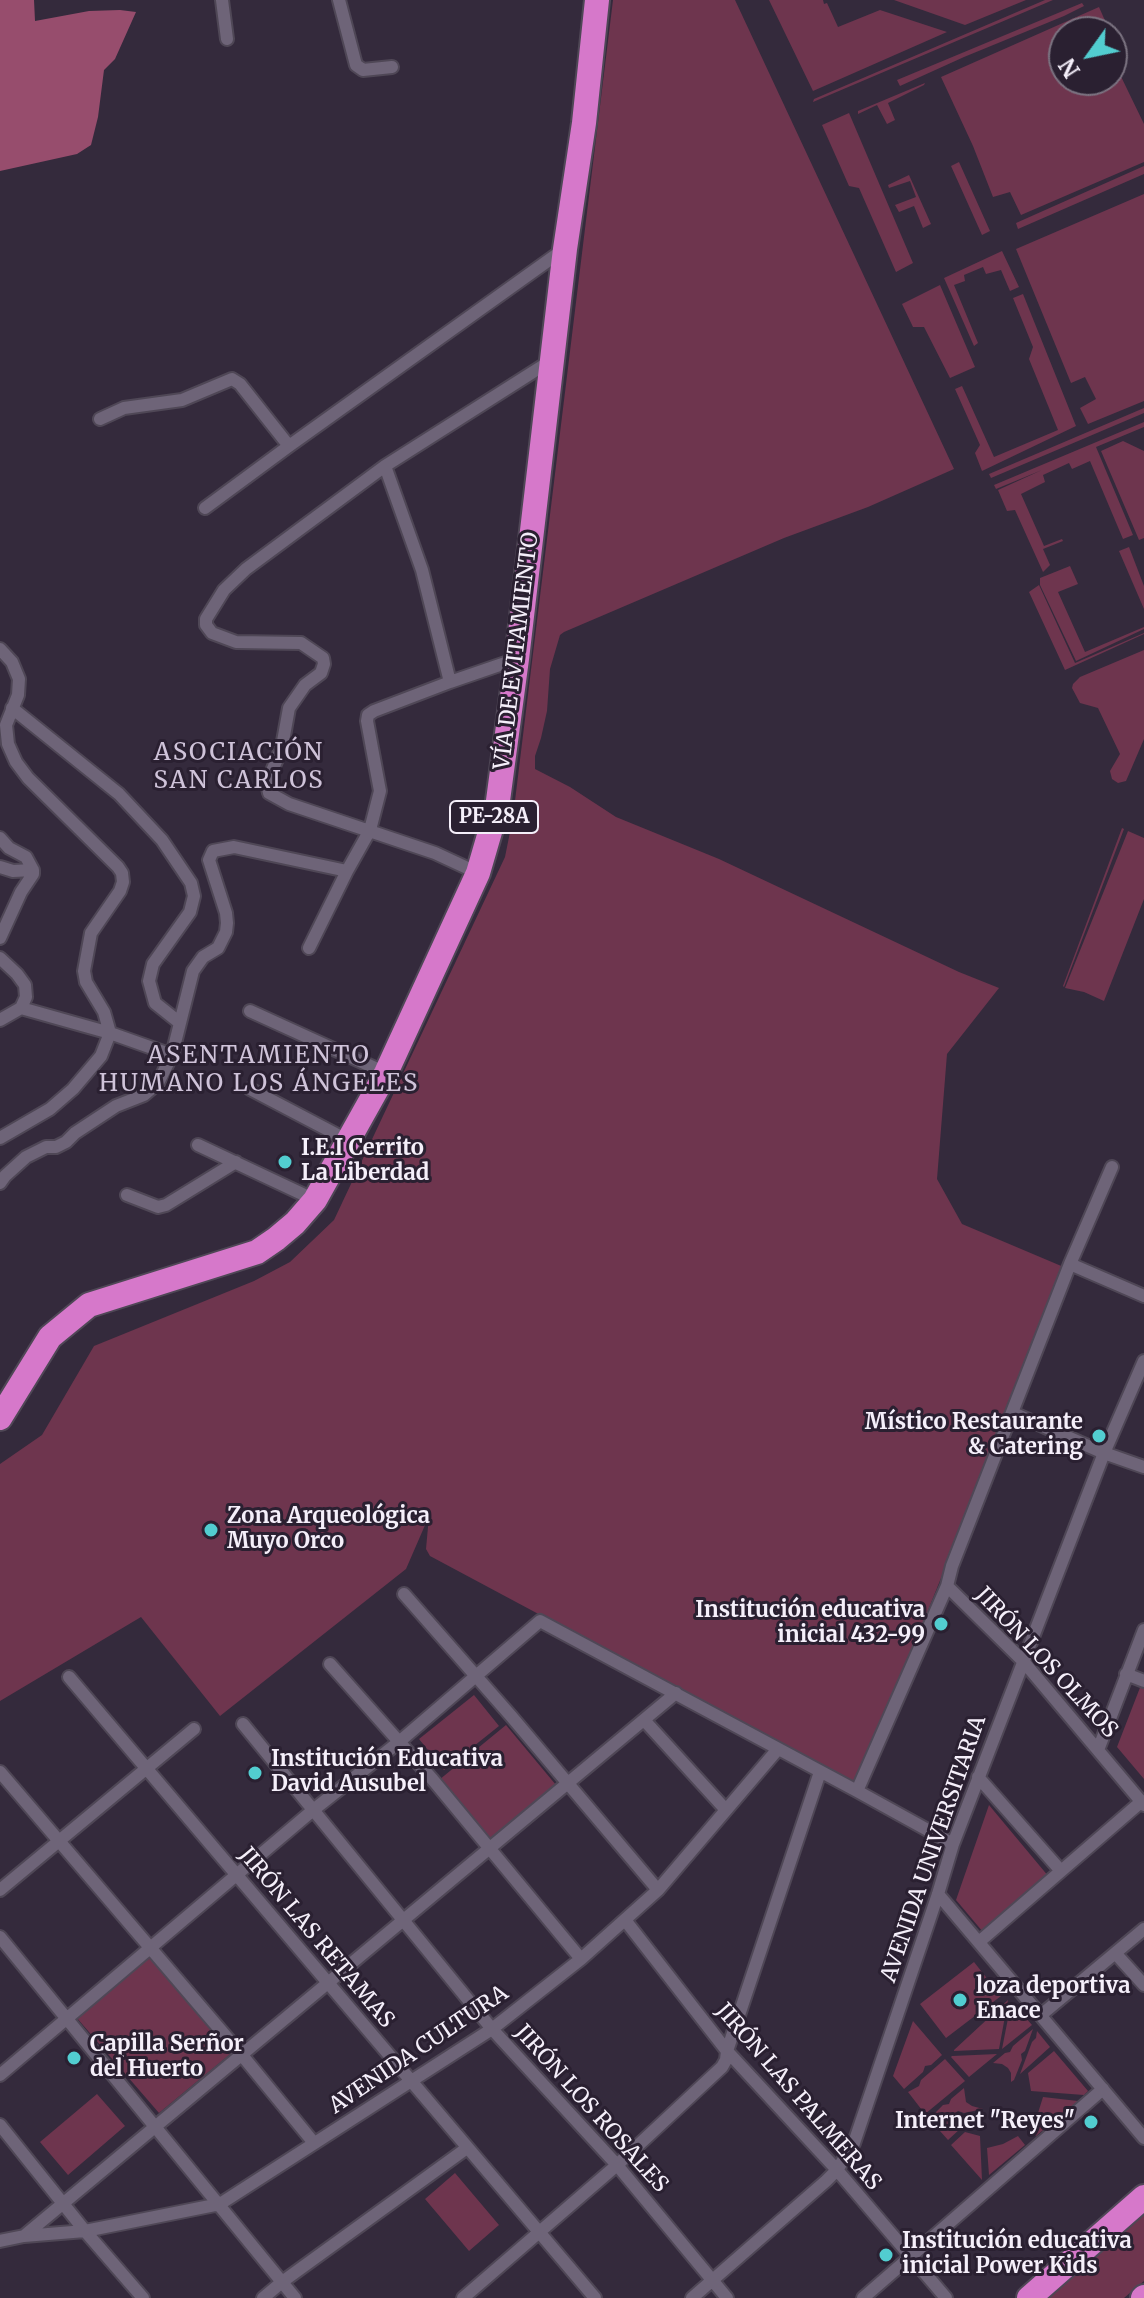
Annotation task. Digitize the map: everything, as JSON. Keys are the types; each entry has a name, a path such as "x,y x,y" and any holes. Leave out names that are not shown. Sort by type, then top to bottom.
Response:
{"highway":[{"name":"VÍA DE EVITAMIENTO","path":"0,1418 50,1337 89,1305 257,1252 295,1223 315,1200 386,1073 478,873 497,808 597,0"},
{"path":"1029,2298 1144,2197"}],"street":[{"path":"222,0 227,39"},
{"path":"339,0 356,65 363,70 392,67"},
{"path":"205,508 565,249"},
{"path":"478,873 435,853 289,804 269,793 267,783 282,747 289,708 305,685 321,673 323,658 301,643 236,642 212,633 206,619 234,579 385,466 552,360"},
{"path":"100,419 124,408 182,400 232,379 240,384 289,446"},
{"path":"385,466 422,570 450,682"},
{"path":"0,649 12,662 19,679 18,695 7,719 11,753 21,770 122,873 123,882 91,933 84,971 86,982 104,1012 110,1033 101,1056 73,1089 50,1109 0,1138"},
{"path":"309,948 370,830 380,791 368,715 517,659"},
{"path":"12,708 119,794 162,840 191,883 194,896 190,912 153,964 149,981 155,1003 180,1023"},
{"path":"0,838 9,848 26,857 33,870 0,938"},
{"path":"0,1183 26,1157 66,1142 116,1106 144,1095 158,1083 172,1055 193,971 203,957 218,948 226,932 226,913 209,860 213,851 234,847 347,871"},
{"path":"0,867 13,871 33,870"},
{"path":"0,958 25,985 26,997 21,1008 0,1020"},
{"path":"21,1008 110,1033 172,1055"},
{"path":"250,1011 386,1073"},
{"path":"250,1089 349,1141"},
{"path":"198,1145 315,1200"},
{"path":"127,1195 158,1207 166,1205 236,1162"},
{"path":"857,1791 947,1586 952,1566 1070,1264 1112,1167"},
{"path":"1070,1264 1144,1296"},
{"name":"AVENIDA UNIVERSITARIA","path":"692,2298 837,2170 854,2143 953,1844 1104,1453 1144,1361"},
{"path":"1013,1413 1144,1467"},
{"name":"JIRÓN LOS OLMOS","path":"947,1586 1023,1661 1143,1803"},
{"path":"404,1594 658,1890"},
{"path":"0,2075 540,1621 953,1844"},
{"path":"1098,1750 1144,1630"},
{"path":"330,1664 491,1848 581,1959"},
{"path":"1126,1674 1144,1681"},
{"name":"JIRÓN LAS RETAMAS","path":"69,1677 595,2298"},
{"path":"24,2236 676,1693"},
{"path":"644,1720 726,1810"},
{"name":"JIRÓN LOS ROSALES","path":"243,1724 492,2029 617,2165 727,2298"},
{"path":"0,1890 194,1729"},
{"name":"AVENIDA CULTURA","path":"0,2241 85,2231 220,2204 492,2029 581,1959 658,1890 778,1749"},
{"path":"0,1772 314,2143"},
{"path":"463,2298 617,2165 722,2067 820,1772"},
{"path":"978,1777 1061,1871"},
{"path":"979,1942 1143,1803"},
{"path":"938,1894 1144,2138"},
{"name":"JIRÓN LAS PALMERAS","path":"625,1920 727,2051 837,2170 946,2298"},
{"path":"1041,2015 1144,1929"},
{"path":"0,1937 295,2298"},
{"path":"1116,1954 1144,1985"},
{"path":"863,2298 1103,2089"},
{"path":"0,2125 143,2298"},
{"path":"263,2298 467,2148"}],"shaded area":[{"path":"0,0 34,0 35,21 89,11 136,12 115,59 104,70 91,145 77,154 0,171"},
{"path":"613,0 735,0 954,469 564,632 560,635 550,669 547,711 535,756 535,769 616,817 719,859 999,988 947,1054 937,1179 962,1224 1066,1268 860,1779 848,1783 761,1733 430,1556 426,1549 429,1516 406,1569 220,1716 141,1617 0,1701 0,1464 42,1435 94,1346 254,1281 290,1262 334,1220 505,857 513,817"},
{"path":"769,0 823,0 838,27 880,10 947,32 813,91"},
{"path":"894,0 1026,0 965,25"},
{"path":"1045,0 1053,0 813,102 814,99"},
{"path":"1082,3 1084,6 1064,16 1051,16"},
{"path":"1099,7 1103,16 1079,16"},
{"path":"1048,17 1048,23 900,86 897,80"},
{"path":"1048,30 1048,96 1128,96 1128,91 1144,124 1144,162 1021,215 1010,192 993,197 941,77"},
{"path":"925,83 888,103 895,120 887,124 877,105 858,114 858,111"},
{"path":"849,113 913,263 896,272 859,188 849,186 822,125"},
{"path":"959,162 990,231 982,235 951,166"},
{"path":"1144,166 1144,174 1018,229 1016,223"},
{"path":"909,175 931,224 923,228 914,206 899,212 895,205 916,197 910,181 889,188 888,185"},
{"path":"1144,194 1144,401 1088,424 1080,408 1096,399 1085,377 1071,383 1016,249"},
{"path":"1002,251 1019,287 1010,291 1001,270 986,274 983,267 964,275 965,281 954,285 978,343 974,346 944,278"},
{"path":"940,285 975,367 950,378 924,327 913,327 902,304"},
{"path":"1023,294 1076,426 982,471 975,453 980,445 955,389 962,386 994,457 1058,430 1029,359 1033,347 1013,298"},
{"path":"1144,408 1144,413 991,478 989,474"},
{"path":"1144,422 1144,427 1096,447 1133,535 1123,539 1090,461 1072,469 1069,463 1043,475 1045,482 1021,494 1044,546 1063,541 1043,549 1050,565 1043,572 1015,510 1007,511 998,490 1042,470 996,489 994,485"},
{"path":"1123,441 1144,451 1144,538 1139,540 1101,451"},
{"path":"1129,547 1144,586 1144,609 1119,551"},
{"path":"1070,566 1078,584 1058,592 1085,652 1144,629 1076,661 1040,585 1040,578"},
{"path":"1039,585 1075,663 1144,634 1065,670 1029,592"},
{"path":"1144,650 1144,739 1126,781 1118,783 1112,779 1110,771 1120,754 1098,708 1080,703 1072,688 1080,677"},
{"path":"1124,829 1064,987 1063,986"},
{"path":"1128,831 1144,838 1144,899 1104,1001 1065,988"},
{"path":"1141,1685 1144,1687 1144,1779 1117,1747"},
{"path":"474,1695 499,1726 444,1770 419,1739"},
{"path":"506,1725 556,1785 489,1840 439,1780"},
{"path":"989,1805 1049,1877 983,1932 956,1900"},
{"path":"151,1954 234,2051 159,2113 76,2017"},
{"name":"loza deportiva Enace","path":"974,1962 1001,1996 946,2038 920,2004"},
{"path":"1008,2000 999,2049 954,2051 954,2050"},
{"path":"1011,2003 1032,2025 1002,2049"},
{"path":"913,2021 942,2055 931,2065 925,2066 923,2072 904,2089 893,2076"},
{"path":"1033,2029 1011,2082 1008,2068 993,2063 1010,2052"},
{"path":"1037,2031 1050,2047 1020,2074 1036,2038"},
{"path":"1054,2051 1088,2091 1084,2095 1031,2091 1028,2073"},
{"path":"997,2054 969,2077 951,2057 952,2056"},
{"path":"945,2059 965,2081 925,2114 908,2092 919,2086 921,2080"},
{"path":"964,2088 966,2102 983,2109 931,2117 943,2105 949,2104"},
{"path":"97,2094 125,2126 68,2175 40,2142"},
{"path":"1043,2097 1078,2101 1036,2136 1028,2128 1038,2113"},
{"path":"972,2116 948,2140 932,2122 943,2119"},
{"path":"965,2132 980,2136 982,2180 951,2145"},
{"path":"1018,2136 1025,2145 989,2175 987,2148"},
{"path":"455,2173 499,2225 469,2251 425,2199"},
{"path":"1144,2213 1144,2281 1124,2298 1044,2298"}],"place":[{"name":"I.E.I Cerrito La Liberdad","path":"285,1162"},
{"name":"Místico Restaurante & Catering","path":"1099,1436"},
{"name":"Zona Arqueológica Muyo Orco","path":"211,1530"},
{"name":"Institución educativa inicial 432-99","path":"941,1624"},
{"name":"Institución Educativa David Ausubel","path":"255,1773"},
{"name":"loza deportiva Enace","path":"960,2000"},
{"name":"Capilla Serñor del Huerto","path":"74,2058"},
{"name":"Internet \"Reyes\"","path":"1091,2122"},
{"name":"Institución educativa inicial Power Kids","path":"886,2255"}],"district":[{"name":"ASOCIACIÓN SAN CARLOS","path":"239,767"},
{"name":"ASENTAMIENTO HUMANO LOS ÁNGELES","path":"259,1070"}]}
